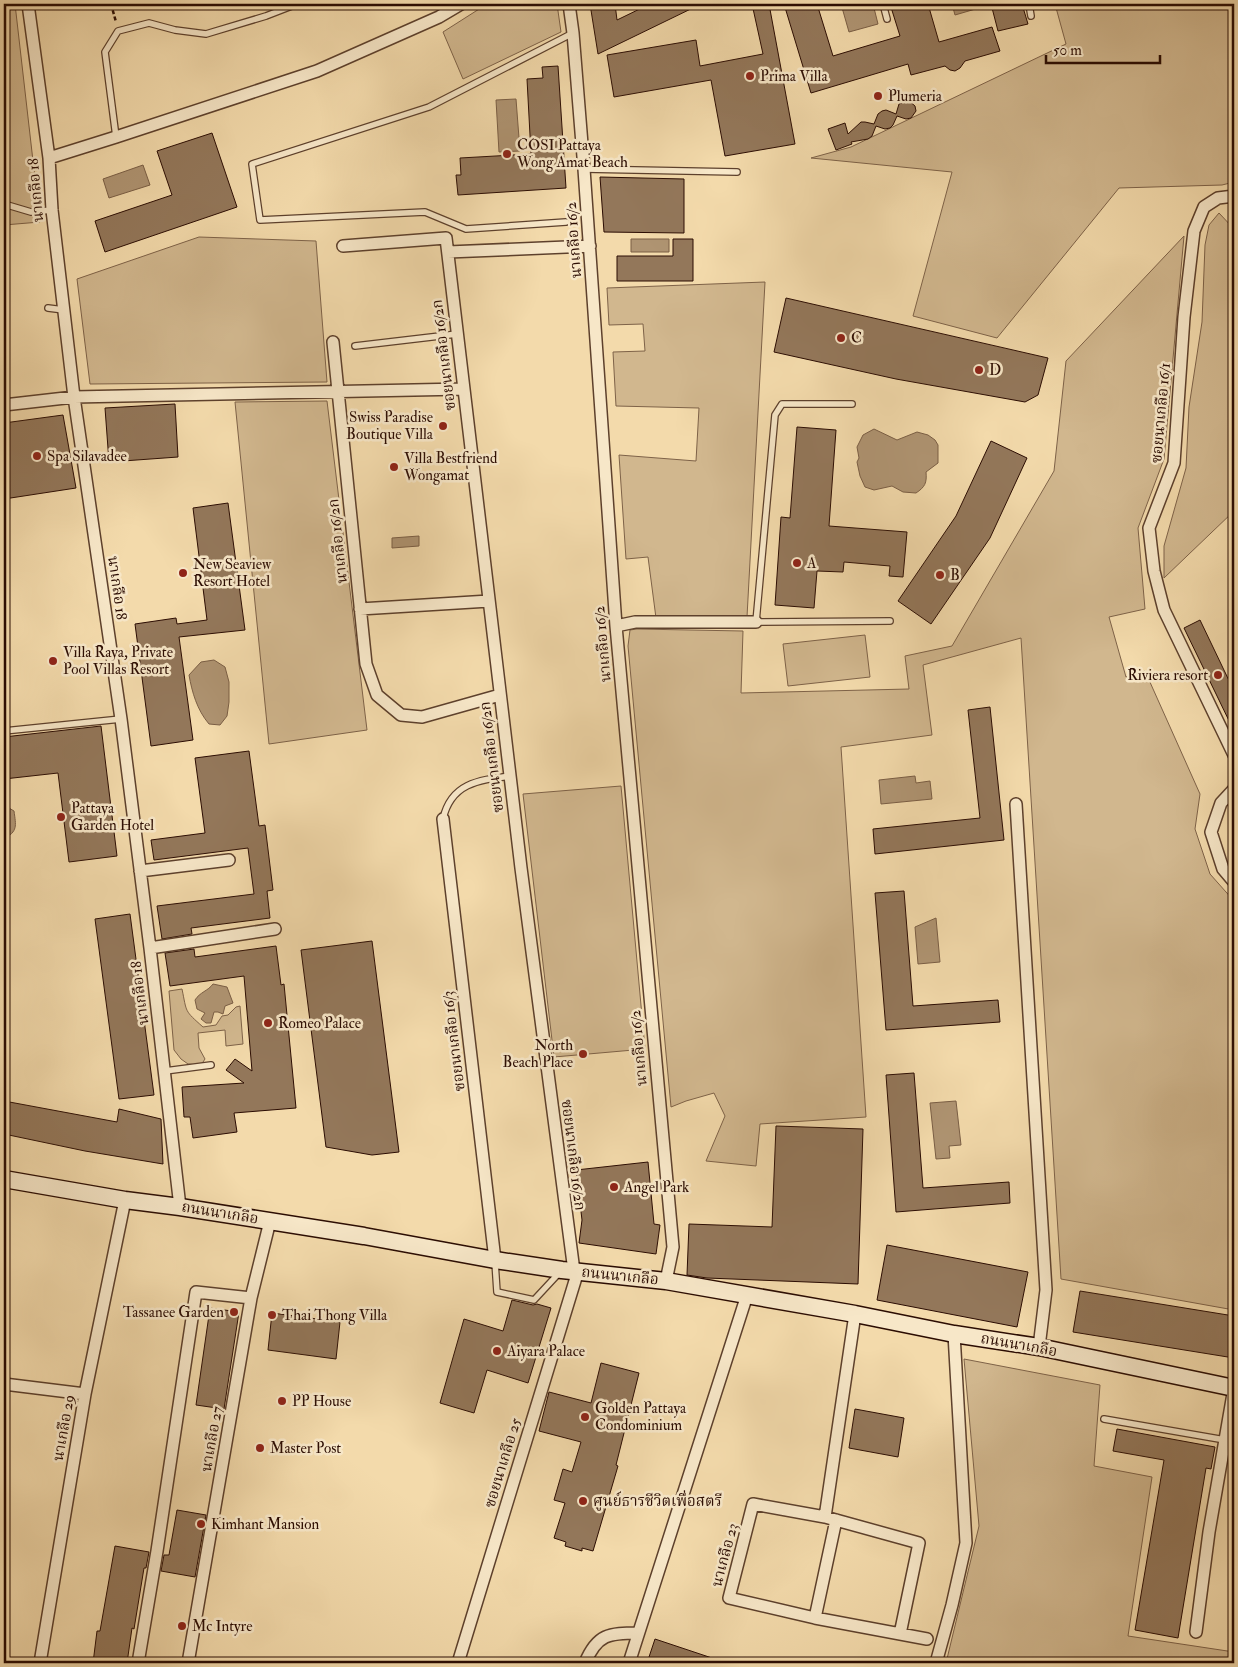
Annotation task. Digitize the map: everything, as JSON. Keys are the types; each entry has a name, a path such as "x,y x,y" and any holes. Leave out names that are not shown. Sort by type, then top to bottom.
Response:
{"street":[{"name":"นาเกลือ 18","path":"28,4 49,158 52,210 74,397 121,719 180,1206"},
{"path":"49,158 116,138 317,71 439,17 461,4"},
{"name":"นาเกลือ 16/2","path":"569,4 590,246 616,626 672,1247 666,1281"},
{"name":"ซอยนาเกลือ 16/1","path":"1234,196 1218,198 1204,208 1194,231 1184,317 1174,463 1149,528 1154,571 1164,610 1234,755"},
{"name":"ซอยนาเกลือ 16/2ก","path":"342,246 446,238 571,1271"},
{"path":"448,252 590,246"},
{"name":"นาเกลือ 16/2ก","path":"333,342 366,664 378,695 401,715 422,717 500,695"},
{"path":"4,405 74,397 464,389"},
{"path":"360,609 489,602"},
{"path":"616,626 635,622 756,622"},
{"path":"1234,789 1220,804 1211,832 1223,869 1234,882"},
{"path":"1016,804 1046,1290 1039,1347"},
{"name":"ซอยนาเกลือ 16/3","path":"443,819 495,1260"},
{"path":"140,871 229,860"},
{"path":"150,948 275,930"},
{"name":"ถนนนาเกลือ","path":"4,1179 125,1200 180,1206 495,1260 571,1271 666,1281 855,1314 954,1334 1039,1347 1234,1388"},
{"name":"นาเกลือ 29","path":"40,1663 85,1394 125,1200"},
{"name":"นาเกลือ 27","path":"188,1663 252,1298 270,1221"},
{"name":"ซอยนาเกลือ 25","path":"458,1663 571,1271"},
{"path":"138,1663 196,1292 252,1298"},
{"path":"629,1663 747,1295"},
{"path":"815,1618 830,1519 855,1314"},
{"path":"936,1663 966,1543 954,1334"},
{"path":"4,1384 85,1394"},
{"path":"1196,1632 1209,1532 1234,1388"},
{"name":"นาเกลือ 23","path":"900,1634 918,1542 830,1519 753,1504 729,1598 815,1618 900,1634 927,1639"},
{"path":"585,1663 592,1648 608,1636 618,1633 638,1633"}],"lane":[{"path":"116,138 105,52 118,31 149,23 175,30 206,34 266,16 297,4"},
{"path":"883,4 887,19"},
{"path":"1029,4 1032,16"},
{"path":"566,222 466,229 425,212 260,220 252,164 429,107 573,33"},
{"path":"584,169 737,172"},
{"path":"4,204 32,212 52,210"},
{"path":"48,308 64,310"},
{"path":"355,346 457,334"},
{"path":"852,404 782,404 775,415 756,622 890,621"},
{"path":"4,731 121,719"},
{"path":"443,819 447,804 465,787 484,779 510,776"},
{"path":"165,1072 211,1065"},
{"path":"495,1260 497,1292 534,1300 571,1271"},
{"path":"1104,1419 1225,1440"}],"path":[{"path":"111,4 118,31"}],"shaded area":[{"path":"4,4 15,4 40,222 4,225"},
{"path":"487,4 557,4 561,32 463,79 443,32"},
{"path":"841,4 873,4 878,24 849,32"},
{"path":"952,4 978,4 979,8 955,15"},
{"path":"1055,4 1234,4 1234,182 1222,185 1119,188 997,338 913,316 952,172 811,158 851,147 1066,44"},
{"path":"516,99 520,151 499,152 496,100"},
{"path":"143,165 150,185 109,198 103,179"},
{"path":"1219,213 1234,229 1234,511 1164,578 1164,546 1186,468 1189,407 1202,322 1205,245 1209,225"},
{"path":"1184,236 1164,459 1138,528 1145,609 1109,617 1126,677 1145,671 1200,794 1195,829 1210,874 1234,901 1234,1310 1061,1279 1021,638 923,665 932,735 841,747 866,1117 760,1124 756,1166 706,1161 725,1116 714,1093 671,1107 628,646 630,630 637,629 743,631 741,693 909,689 905,656 952,646 1054,471 1066,361"},
{"path":"199,237 316,241 327,382 90,384 77,279"},
{"path":"631,239 669,239 669,252 631,252"},
{"path":"765,282 747,617 656,618 648,557 626,559 619,455 696,461 699,408 616,406 613,352 645,351 643,324 609,325 607,288"},
{"path":"327,401 367,730 269,744 235,402"},
{"path":"874,429 897,440 917,432 928,435 935,440 938,445 938,463 926,472 925,484 922,489 916,493 903,492 892,486 874,490 865,487 857,462 859,458 857,447 863,435"},
{"path":"419,536 419,546 392,548 392,538"},
{"path":"865,635 870,677 788,686 783,644"},
{"path":"214,660 225,667 229,682 227,716 220,725 209,724 201,713 193,694 189,675 201,662"},
{"path":"915,776 916,783 930,781 932,799 881,804 879,780"},
{"path":"621,786 645,1049 554,1057 523,794"},
{"path":"4,805 14,811 15,828 4,839"},
{"path":"936,918 940,962 918,964 915,927"},
{"path":"213,984 227,987 233,1003 225,1006 223,1014 214,1012 211,1023 206,1023 201,1019 205,1013 197,1009 195,1000"},
{"path":"182,989 187,1011 203,1027 216,1025 222,1016 228,1015 236,1007 240,1006 243,1044 226,1046 225,1030 198,1033 199,1048 205,1059 201,1065 188,1064 181,1059 174,1050 169,991"},
{"path":"956,1101 961,1145 949,1146 950,1158 936,1159 930,1103"},
{"path":"964,1359 1100,1385 1094,1466 1152,1477 1128,1636 1234,1652 1234,1663 946,1663 979,1526"}],"building":[{"path":"590,4 615,4 617,20 650,4 701,4 598,54"},
{"path":"752,4 769,4 795,144 725,156 711,80 614,97 607,55 696,40 700,66 763,54"},
{"path":"784,4 817,4 833,56 900,36 890,4 928,4 939,42 992,27 1000,51 965,61 955,71 945,66 911,75 908,64 811,93"},
{"path":"991,4 1022,4 1028,24 998,31"},
{"path":"558,66 566,188 458,195 456,175 461,175 460,158 531,154 527,79 543,78 542,67"},
{"path":"908,100 915,106 916,111 911,118 906,119 897,116 890,128 885,129 876,126 872,136 868,139 851,142 852,144 836,150 828,129 845,123 848,134 861,122 874,124 878,114 882,111 886,110 896,114 899,104"},
{"path":"212,133 237,207 105,252 95,221 172,195 157,151"},
{"path":"600,177 684,179 684,233 604,232"},
{"path":"673,239 693,239 693,281 617,281 617,256 673,256"},
{"path":"786,298 1048,358 1038,395 1025,402 896,379 774,352"},
{"path":"175,404 178,457 109,462 105,408"},
{"name":"Spa Silavadee","path":"63,415 76,488 4,499 4,423"},
{"path":"797,427 836,430 829,526 907,532 903,577 889,576 890,566 844,562 843,572 817,571 814,608 775,605 781,517 790,518"},
{"path":"991,441 1027,458 990,538 931,624 898,601 956,516"},
{"path":"228,503 245,630 179,637 193,740 151,746 135,624 176,618 177,624 207,620 193,508"},
{"path":"1200,620 1234,691 1234,731 1184,628"},
{"path":"990,707 1004,840 875,854 873,829 980,818 968,710"},
{"path":"101,726 117,856 69,862 58,773 4,779 4,737"},
{"path":"249,751 259,826 265,825 273,890 267,891 270,918 191,928 192,934 162,939 157,906 254,894 248,848 154,860 151,840 205,833 195,758"},
{"path":"904,891 913,1006 998,1000 1000,1022 886,1030 875,893"},
{"path":"130,914 154,1095 119,1099 95,919"},
{"path":"372,941 399,1152 372,1155 326,1147 301,950"},
{"name":"Romeo Palace","path":"276,946 281,985 284,984 296,1108 234,1113 237,1132 193,1138 190,1117 184,1117 182,1087 244,1083 226,1070 235,1059 252,1071 244,976 170,986 165,953 194,949 195,957"},
{"path":"914,1073 923,1188 1009,1182 1010,1203 896,1212 886,1075"},
{"path":"4,1101 117,1122 119,1109 161,1119 163,1164 85,1151 4,1134"},
{"path":"776,1126 863,1129 858,1284 707,1278 687,1275 689,1224 772,1227"},
{"path":"648,1162 654,1224 660,1225 656,1254 579,1243 582,1220 576,1170"},
{"path":"887,1245 1028,1272 1017,1327 877,1300"},
{"path":"1080,1291 1234,1316 1234,1358 1073,1332"},
{"name":"Aiyara Palace","path":"512,1300 551,1308 528,1383 487,1370 474,1413 440,1403 464,1319 503,1331"},
{"path":"210,1308 239,1312 224,1409 196,1405"},
{"path":"272,1313 340,1322 336,1359 268,1350"},
{"path":"601,1363 639,1373 616,1465 618,1466 593,1551 582,1548 582,1551 565,1546 566,1542 554,1538 565,1503 554,1500 563,1469 572,1472 581,1442 539,1431 549,1392 591,1403"},
{"path":"855,1409 904,1418 898,1457 849,1448"},
{"path":"1117,1429 1215,1447 1211,1469 1206,1468 1178,1638 1135,1630 1164,1460 1113,1451"},
{"path":"177,1510 206,1515 195,1577 161,1571 164,1555 169,1555"},
{"path":"115,1546 149,1552 146,1568 144,1568 134,1629 132,1628 127,1663 93,1663 97,1631 100,1631"},
{"path":"655,1639 721,1661 721,1663 647,1663"}],"place":[{"name":"Prima Villa","path":"750,76"},
{"name":"Plumeria","path":"878,96"},
{"name":"COSI Pattaya Wong Amat Beach","path":"507,154"},
{"name":"C","path":"841,338"},
{"name":"D","path":"979,370"},
{"name":"Swiss Paradise Boutique Villa","path":"443,426"},
{"name":"Spa Silavadee","path":"37,456"},
{"name":"Villa Bestfriend Wongamat","path":"394,467"},
{"name":"A","path":"797,563"},
{"name":"New Seaview Resort Hotel","path":"183,573"},
{"name":"B","path":"940,575"},
{"name":"Villa Raya, Private Pool Villas Resort","path":"53,661"},
{"name":"Riviera resort","path":"1218,675"},
{"name":"Pattaya Garden Hotel","path":"61,817"},
{"name":"Romeo Palace","path":"268,1023"},
{"name":"North Beach Place","path":"583,1054"},
{"name":"Angel Park","path":"614,1187"},
{"name":"Tassanee Garden","path":"234,1312"},
{"name":"Thai Thong Villa","path":"272,1315"},
{"name":"Aiyara Palace","path":"497,1351"},
{"name":"PP House","path":"282,1401"},
{"name":"Golden Pattaya Condominium","path":"585,1417"},
{"name":"Master Post","path":"260,1448"},
{"name":"ศูนย์ธารชีวิตเพื่อสตรี","path":"583,1501"},
{"name":"Kimhant Mansion","path":"201,1524"},
{"name":"Mc Intyre","path":"182,1626"}]}
